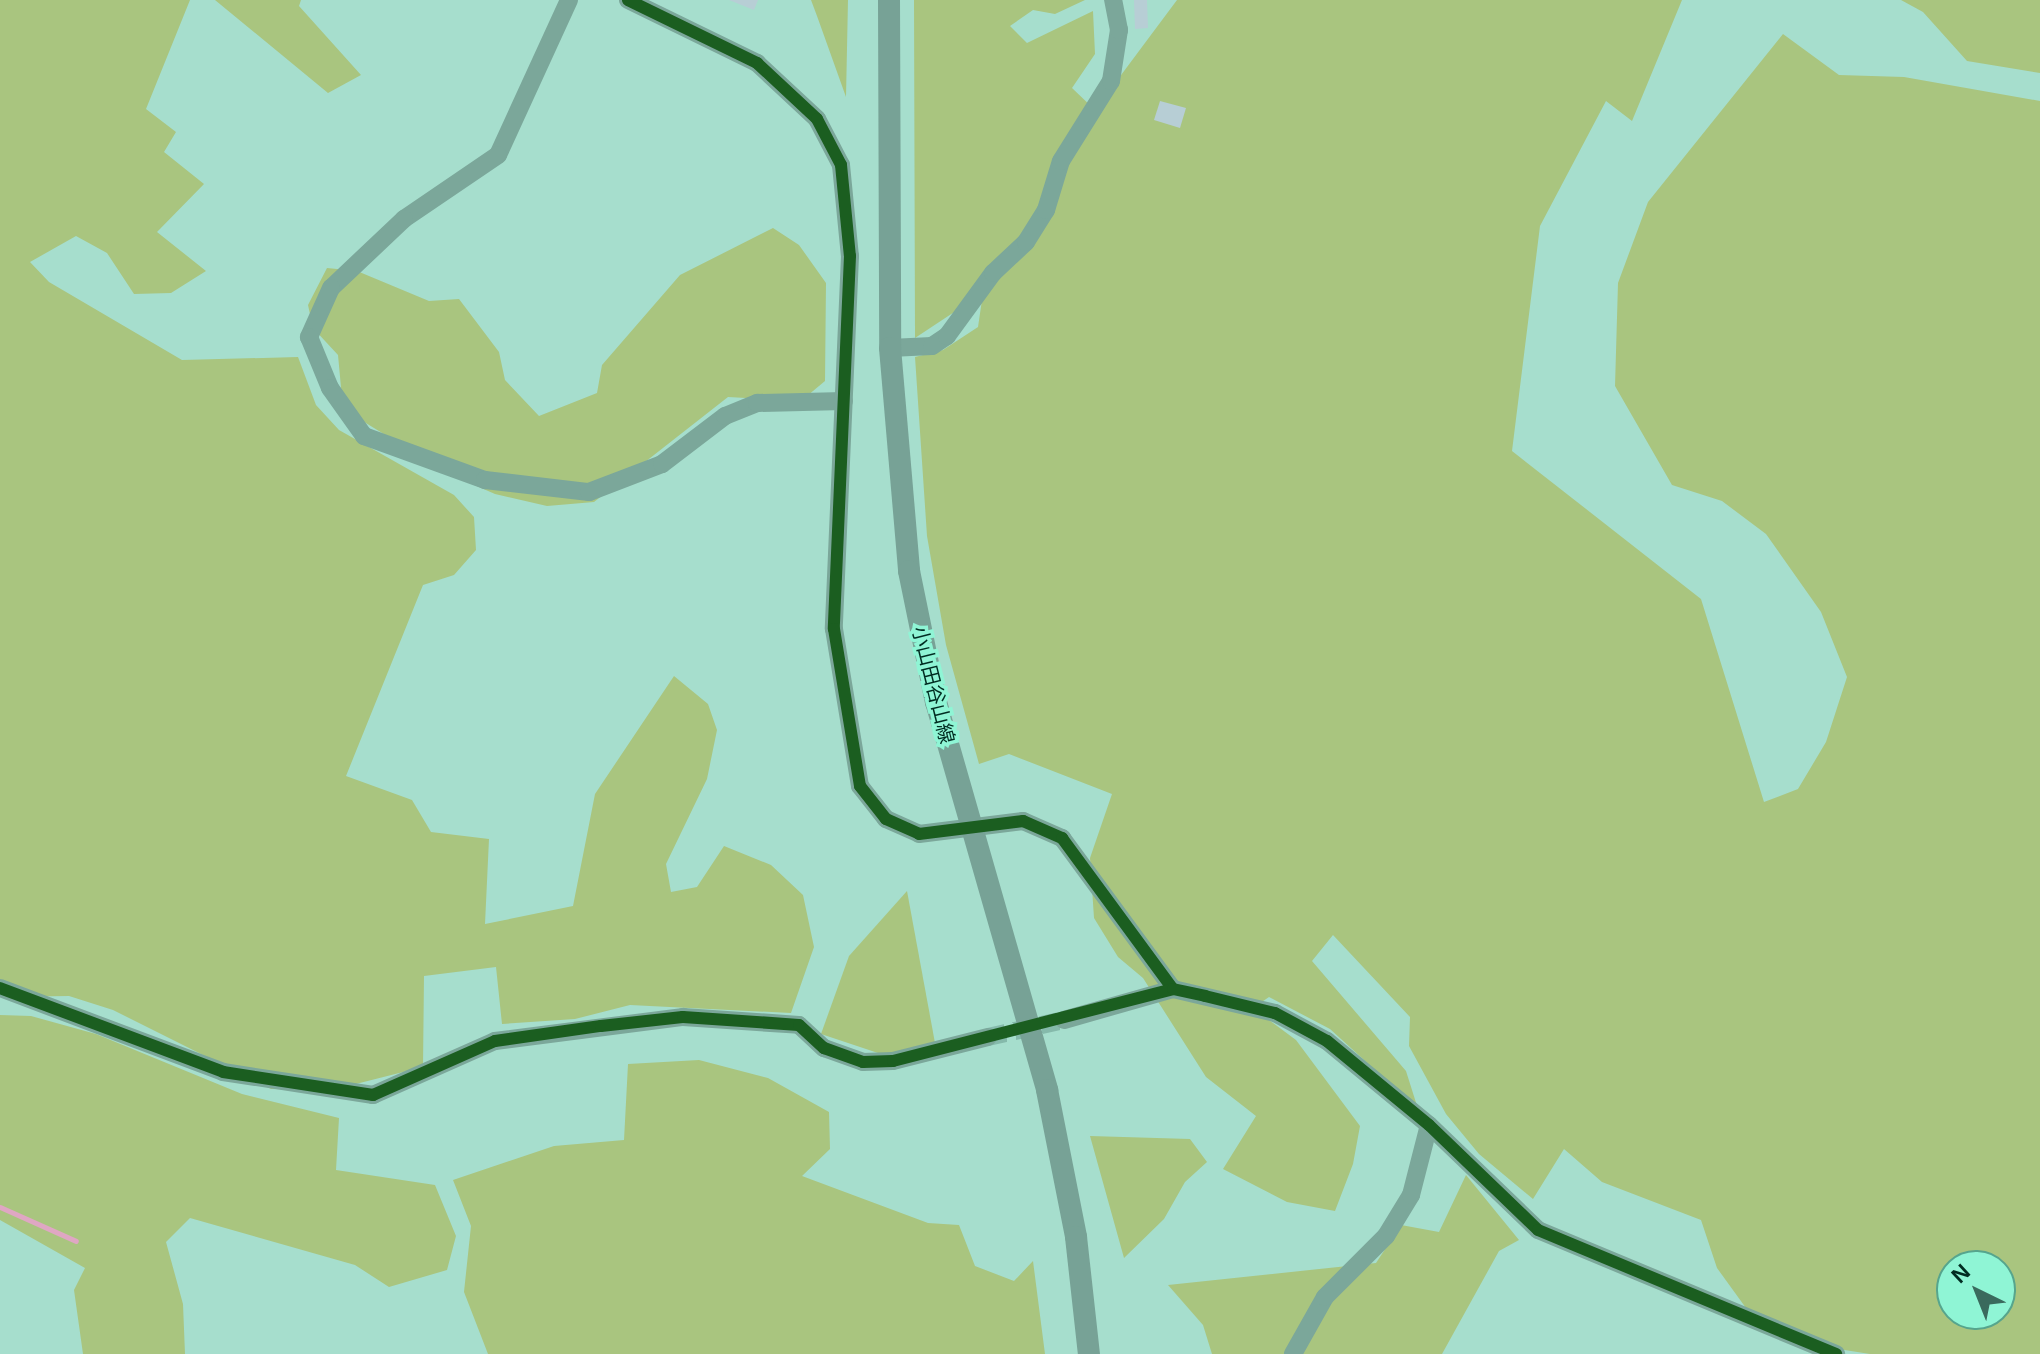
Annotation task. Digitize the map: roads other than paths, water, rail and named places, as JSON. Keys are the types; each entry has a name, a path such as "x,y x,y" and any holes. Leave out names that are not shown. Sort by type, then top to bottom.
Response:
{"main road":[{"name":"小山田谷山線","path":"889,0 890,348 909,571 936,702 1047,1090 1076,1237 1089,1354"}],"street":[{"path":"569,0 498,155 404,219 331,288 309,337 330,388 364,436 485,480 589,492 662,464 725,416 757,403 844,401"},
{"path":"628,0 757,63 832,137 850,256 834,629 854,767 871,804 900,828 947,834 970,824 1023,821 1062,838 1173,989"},
{"path":"890,348 932,346 947,336 993,273 1026,242 1046,210 1061,161 1111,81 1119,30 1113,0"},
{"path":"0,988 223,1072 373,1095 495,1041 683,1017 799,1025 824,1048 863,1062 893,1061 988,1037"},
{"path":"1064,1020 1173,989 1303,1025 1429,1125 1538,1230 1836,1354"},
{"path":"1293,1354 1325,1297 1386,1236 1411,1195 1429,1125"}],"waterway":[{"path":"0,1207 76,1241"}],"tunnel":[{"path":"988,1037 1064,1020"}]}
